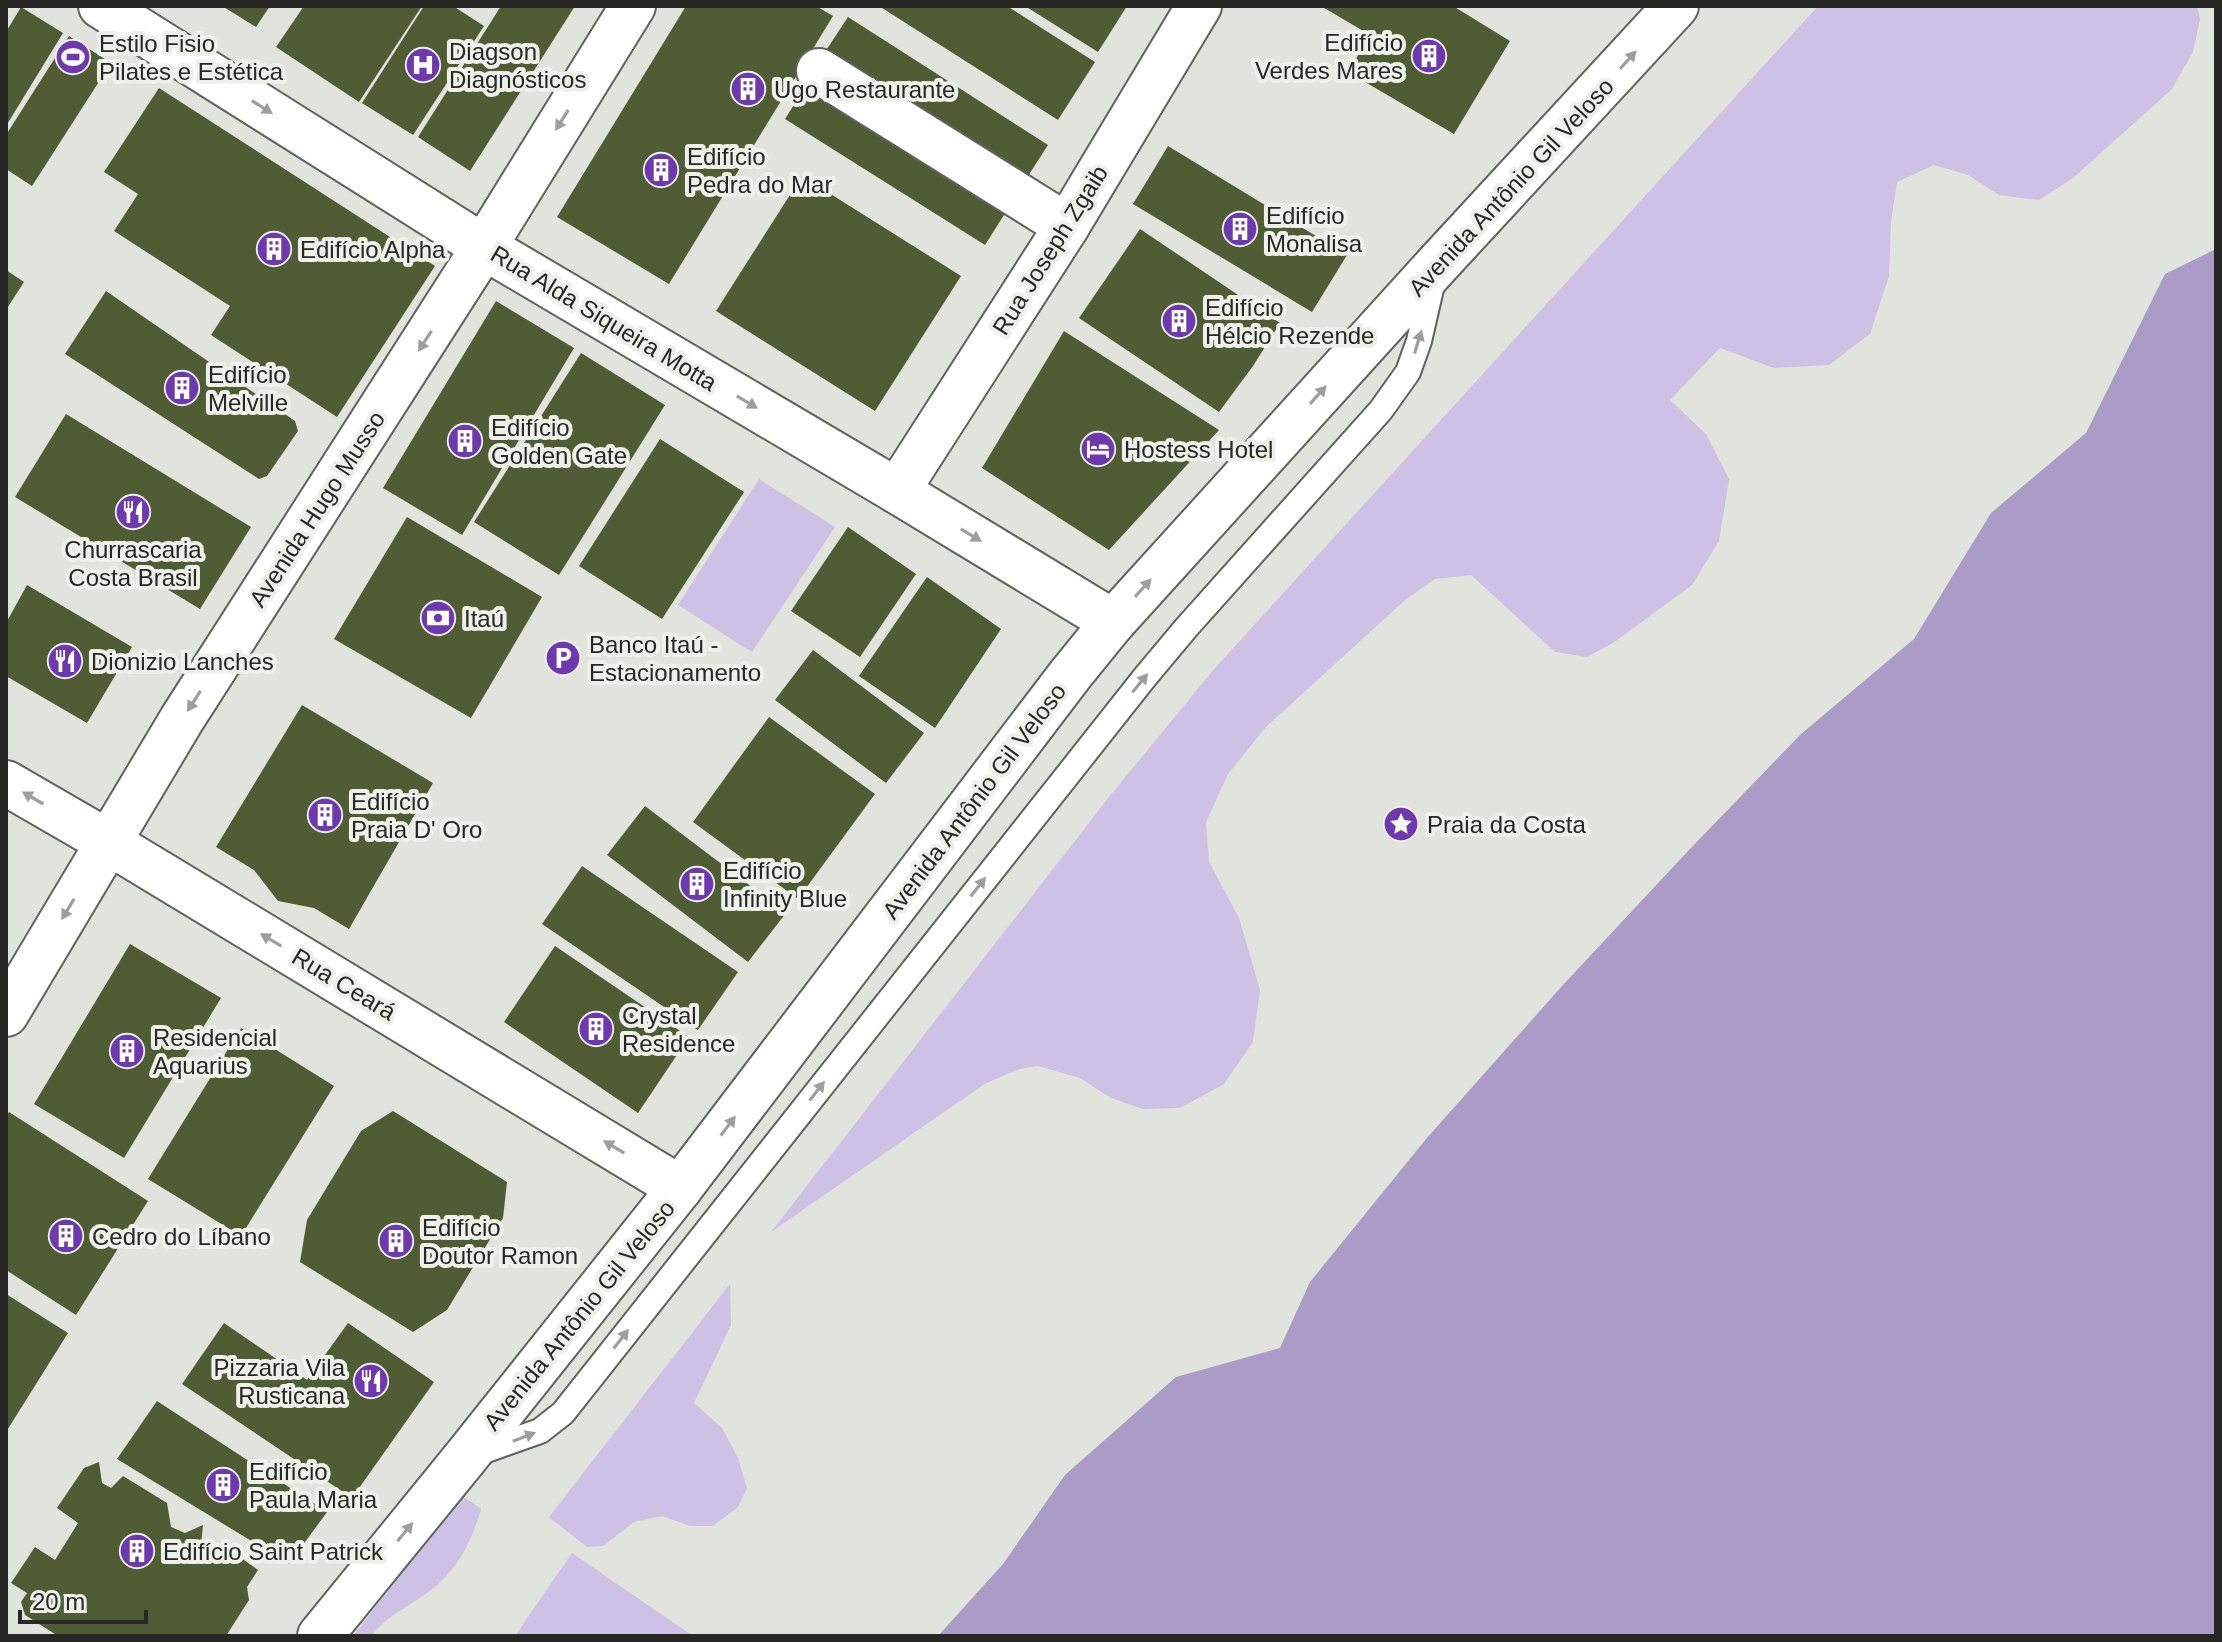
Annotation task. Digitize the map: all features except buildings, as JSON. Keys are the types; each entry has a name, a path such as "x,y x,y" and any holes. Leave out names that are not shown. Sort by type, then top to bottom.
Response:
{"main road":[{"name":"Rua Alda Siqueira Motta","path":"101,6 484,247 1113,622"},
{"name":"Avenida Hugo Musso","path":"6,1014 105,825 190,707 484,247 633,6"},
{"name":"Rua Joseph Zgaib","path":"897,491 1067,226 1199,6"},
{"name":"Avenida Antônio Gil Veloso","path":"320,1636 680,1188 1113,622 1670,8"},
{"path":"819,71 1067,226"},
{"name":"Rua Ceará","path":"6,783 105,825 680,1188"}],"lane":[{"path":"465,1458 540,1431 563,1413 1145,677 1396,392 1419,341 1436,266"}],"shaded area":[{"path":"1818,6 2197,6 2200,19 2193,52 2171,90 2073,178 2039,200 1999,195 1968,175 1934,165 1897,182 1891,221 1889,276 1870,334 1829,365 1774,368 1720,348 1670,400 1706,434 1729,479 1719,541 1692,585 1613,643 1587,657 1555,652 1471,575 1435,579 1404,601 1266,727 1228,774 1206,822 1209,862 1239,918 1260,990 1253,1042 1224,1084 1180,1108 1143,1109 1111,1098 1080,1078 1038,1066 1020,1069 986,1083 771,1232 1109,797 1215,668"},
{"path":"2216,249 2216,1636 938,1636 1003,1564 1065,1475 1176,1377 1280,1348 1310,1282 1426,1139 1562,986 1801,734 1914,639 1991,513 2086,433 2165,274"},
{"path":"759,479 835,527 752,652 678,605"},
{"path":"730,1284 731,1325 694,1403 722,1428 738,1458 747,1488 738,1507 713,1526 690,1526 662,1516 634,1522 603,1546 587,1547 549,1517"},
{"path":"462,1496 481,1509 472,1536 459,1560 432,1589 388,1619 371,1636 353,1636"},
{"path":"572,1553 693,1636 515,1636"}],"place":[{"name":"Edifício Verdes Mares","path":"1429,56"},
{"name":"Estilo Fisio Pilates e Estética","path":"73,57"},
{"name":"Diagson Diagnósticos","path":"423,65"},
{"name":"Ugo Restaurante","path":"748,89"},
{"name":"Edifício Pedra do Mar","path":"661,170"},
{"name":"Edifício Monalisa","path":"1240,229"},
{"name":"Edifício Alpha","path":"274,249"},
{"name":"Edifício Hélcio Rezende","path":"1179,321"},
{"name":"Edifício Melville","path":"182,388"},
{"name":"Edifício Golden Gate","path":"465,441"},
{"name":"Hostess Hotel","path":"1098,449"},
{"name":"Churrascaria Costa Brasil","path":"133,512"},
{"name":"Itaú","path":"438,618"},
{"name":"Banco Itaú - Estacionamento","path":"563,658"},
{"name":"Dionizio Lanches","path":"65,661"},
{"name":"Edifício Praia D' Oro","path":"325,815"},
{"name":"Praia da Costa","path":"1401,824"},
{"name":"Edifício Infinity Blue","path":"697,884"},
{"name":"Crystal Residence","path":"596,1029"},
{"name":"Residencial Aquarius","path":"127,1051"},
{"name":"Cedro do Líbano","path":"66,1236"},
{"name":"Edifício Doutor Ramon","path":"396,1241"},
{"name":"Pizzaria Vila Rusticana","path":"371,1381"},
{"name":"Edifício Paula Maria","path":"223,1485"},
{"name":"Edifício Saint Patrick","path":"137,1551"}]}
